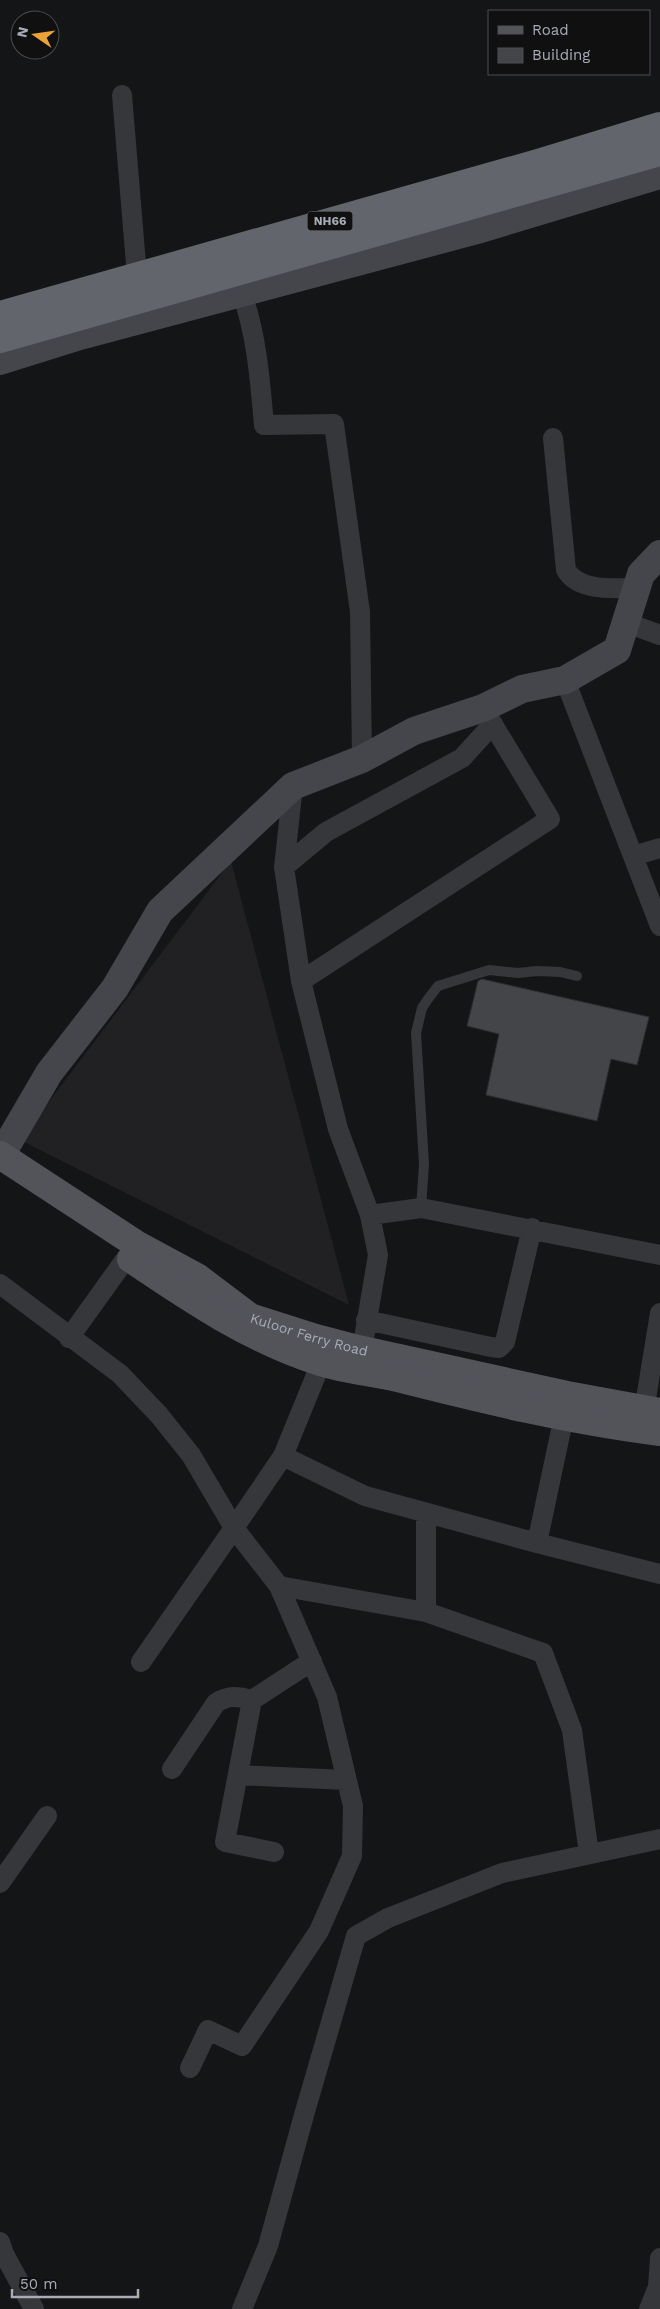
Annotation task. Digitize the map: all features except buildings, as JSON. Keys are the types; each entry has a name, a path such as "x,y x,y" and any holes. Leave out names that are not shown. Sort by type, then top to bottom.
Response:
{"highway":[{"name":"NH66","path":"0,315 538,163 660,126"},
{"name":"NH66","path":"0,339 660,152"}],"main road":[{"name":"Kuloor Ferry Road","path":"0,1156 136,1244 197,1277 250,1317 362,1350 567,1396 651,1421"},
{"name":"Kuloor Ferry Road","path":"0,1176 201,1306 266,1340 321,1362 385,1375 503,1405 564,1416 651,1421"}],"street":[{"path":"122,94 137,276"},
{"path":"0,361 80,336 468,232 660,175"},
{"path":"242,294 251,319 260,374 264,425 334,424 360,612 362,759"},
{"path":"553,438 566,570 570,578 588,585 636,588"},
{"path":"284,867 326,832 462,758 488,716 522,689 566,680 617,650 642,574 660,554"},
{"path":"627,623 660,635"},
{"path":"566,680 660,926"},
{"path":"0,1156 49,1073 115,988 160,911 293,786 362,759 414,731 488,716"},
{"path":"301,981 550,819 488,716"},
{"path":"293,786 284,867 301,981 338,1129 370,1215 378,1255 362,1350"},
{"path":"633,856 660,848"},
{"path":"370,1215 421,1208 532,1228 660,1255"},
{"path":"366,1320 491,1348 500,1348 505,1342 532,1228"},
{"path":"69,1338 127,1257"},
{"path":"0,1284 69,1338 120,1374 159,1415 191,1455 234,1528 279,1586 327,1696 353,1806 352,1856 320,1931 242,2046 208,2030 190,2068"},
{"path":"651,1421 660,1313"},
{"path":"141,1662 283,1456 321,1362"},
{"path":"537,1543 564,1416"},
{"path":"283,1456 365,1496 426,1514 660,1574"},
{"path":"426,1514 426,1612"},
{"path":"279,1586 426,1612 543,1652 572,1730 589,1854"},
{"path":"274,1852 225,1842 252,1700 312,1661"},
{"path":"172,1769 216,1702 224,1697 238,1696 252,1700"},
{"path":"238,1775 347,1780"},
{"path":"0,1882 47,1816"},
{"path":"242,2309 268,2246 356,1936 396,1914 502,1873 660,1839"},
{"path":"0,2242 4,2254 34,2309"},
{"path":"648,2309 658,2287 660,2258"}],"lane":[{"path":"421,1208 424,1164 416,1033 422,1008 428,999 438,986 490,970 518,973 538,971 560,972 577,976"}],"shaded area":[{"path":"231,861 349,1305 20,1140"}]}
